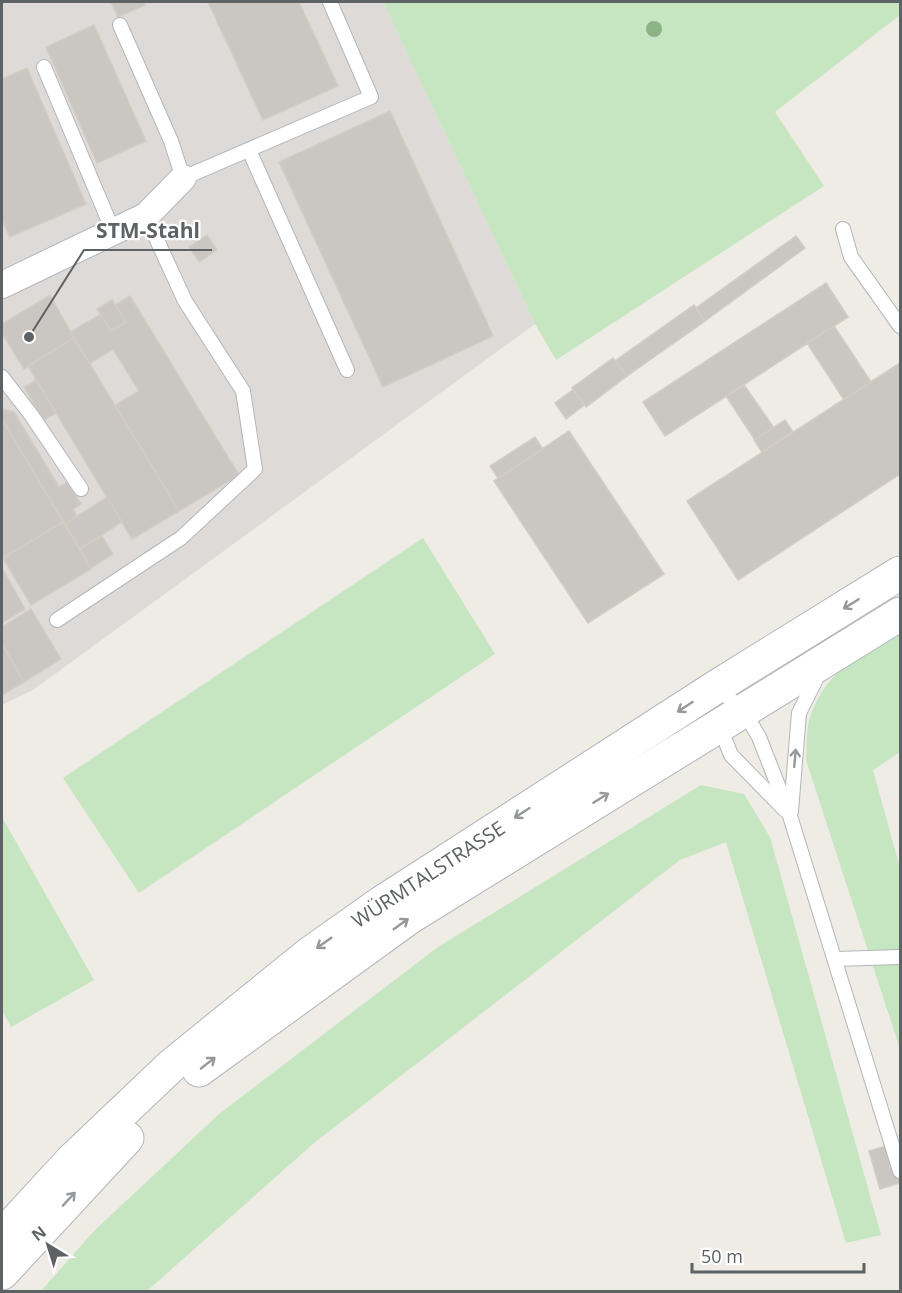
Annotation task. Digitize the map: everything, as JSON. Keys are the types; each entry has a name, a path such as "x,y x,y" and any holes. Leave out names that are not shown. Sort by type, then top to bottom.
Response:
{"main road":[{"name":"WÜRMTALSTRASSE","path":"2,1236 72,1160 172,1065 309,954 381,903 716,687 900,573"},
{"name":"WÜRMTALSTRASSE","path":"2,1273 112,1152 205,1065 410,917 900,614"}],"street":[{"path":"4,278 146,216 183,178"}],"lane":[{"path":"120,25 171,141 183,178 372,97 330,2"},
{"path":"44,67 113,231"},
{"path":"249,150 347,370"},
{"path":"57,620 181,538 255,469 243,391 185,301 146,216"},
{"path":"843,229 851,258 900,326"},
{"path":"2,377 32,416 81,489"},
{"path":"790,816 799,713 825,660"},
{"path":"716,687 731,718 731,755 790,816"},
{"path":"716,687 731,718 759,737 790,816 900,1171"},
{"path":"836,959 900,957"}],"shaded area":[{"path":"2,2 383,2 535,324 33,690 2,705"}],"green space":[{"path":"383,2 900,2 900,15 775,112 824,186 556,360 535,324"},
{"path":"423,538 495,654 139,893 63,778"},
{"path":"900,632 900,752 873,770 900,868 900,1049 806,760 809,719 818,698 827,685 847,664"},
{"path":"701,785 744,794 770,837 881,1235 846,1243 726,842 680,860 314,1143 147,1291 41,1291 94,1231 219,1114 438,947"},
{"path":"2,817 94,980 11,1027 2,1010"}],"building":[{"path":"111,2 143,2 145,5 118,17"},
{"path":"208,2 299,2 338,86 263,120"},
{"path":"94,25 146,141 97,163 46,47"},
{"path":"27,68 86,204 10,237 2,219 2,79"},
{"path":"390,111 493,336 383,387 279,162"},
{"path":"207,235 217,250 199,262 189,247"},
{"path":"796,236 805,248 705,321 696,308"},
{"path":"826,283 848,317 665,436 643,402"},
{"path":"50,295 74,338 24,369 2,333 2,324"},
{"path":"130,296 239,475 179,511 115,405 139,391 113,349 89,364 70,332 101,314 111,331 126,322 115,305"},
{"path":"112,300 126,322 111,331 97,309"},
{"path":"694,305 705,321 627,376 615,361"},
{"path":"834,326 871,382 844,400 807,343"},
{"path":"74,338 179,511 132,539 28,366"},
{"path":"613,358 627,376 586,407 572,388"},
{"path":"900,363 900,474 738,580 687,501"},
{"path":"36,380 56,413 44,420 24,387"},
{"path":"744,385 774,428 755,440 726,396"},
{"path":"573,390 584,405 566,419 555,403"},
{"path":"2,409 14,412 59,487 67,482 81,504 73,509 77,516 65,524 2,420"},
{"path":"2,419 63,522 3,558 2,555"},
{"path":"785,420 793,432 762,452 754,440"},
{"path":"569,431 664,574 588,623 494,481"},
{"path":"535,437 543,449 498,478 490,466"},
{"path":"107,497 122,522 80,549 65,524"},
{"path":"63,522 91,569 31,605 3,558"},
{"path":"102,536 113,554 91,568 80,549"},
{"path":"2,568 25,609 2,623"},
{"path":"31,609 61,659 24,682 2,644 2,627"},
{"path":"2,644 24,682 2,695"},
{"path":"900,1142 900,1183 880,1189 869,1151"}],"place":[{"name":"STM-Stahl","path":"29,337"}]}
